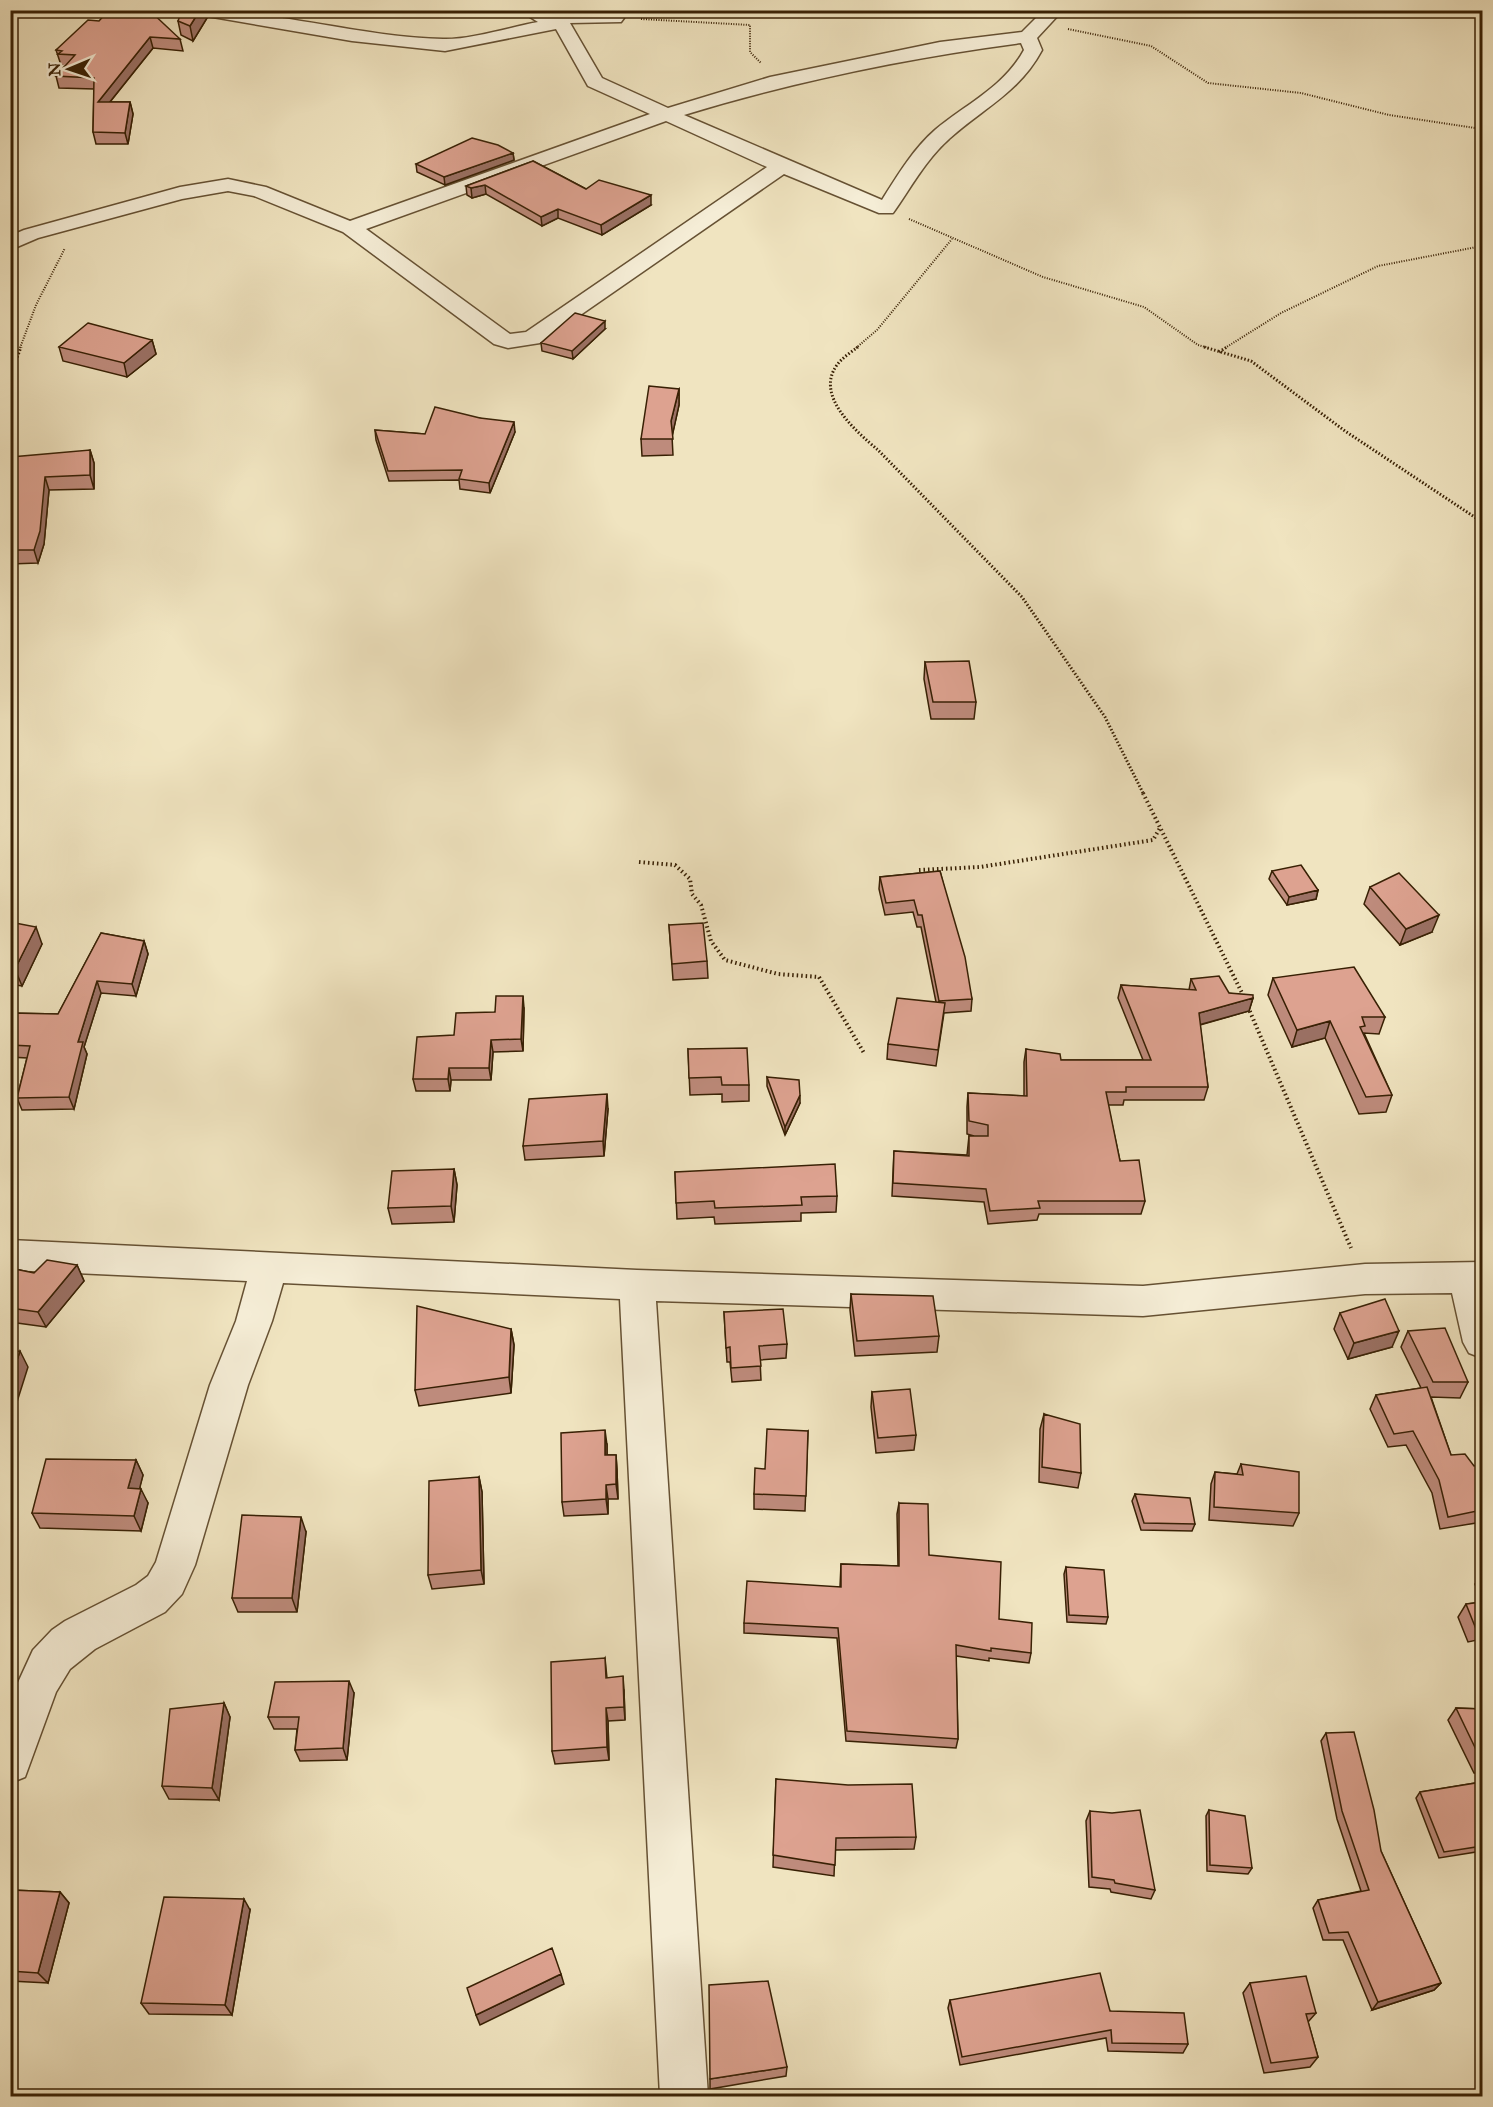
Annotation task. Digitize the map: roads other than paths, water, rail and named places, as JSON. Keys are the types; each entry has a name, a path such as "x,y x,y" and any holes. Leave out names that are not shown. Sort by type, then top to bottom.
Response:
{"street":[{"path":"201,10 352,36 445,45 561,23"},
{"path":"536,14 561,23 595,82 782,166 886,209 909,174 941,135 995,96 1024,64 1033,50 1041,24"},
{"path":"536,14 615,18"},
{"path":"350,228 667,114 770,83 940,48 1041,24"},
{"path":"10,244 31,234 180,193 228,185 259,191 350,228 502,339 521,340 532,338 782,166"},
{"path":"10,1255 637,1285 1143,1301 1365,1279 1475,1277 1482,1342"},
{"path":"10,1762 43,1673 55,1654 89,1628 142,1603 162,1589 175,1565 229,1385 254,1321 269,1266"},
{"path":"637,1285 684,2097"}]}
